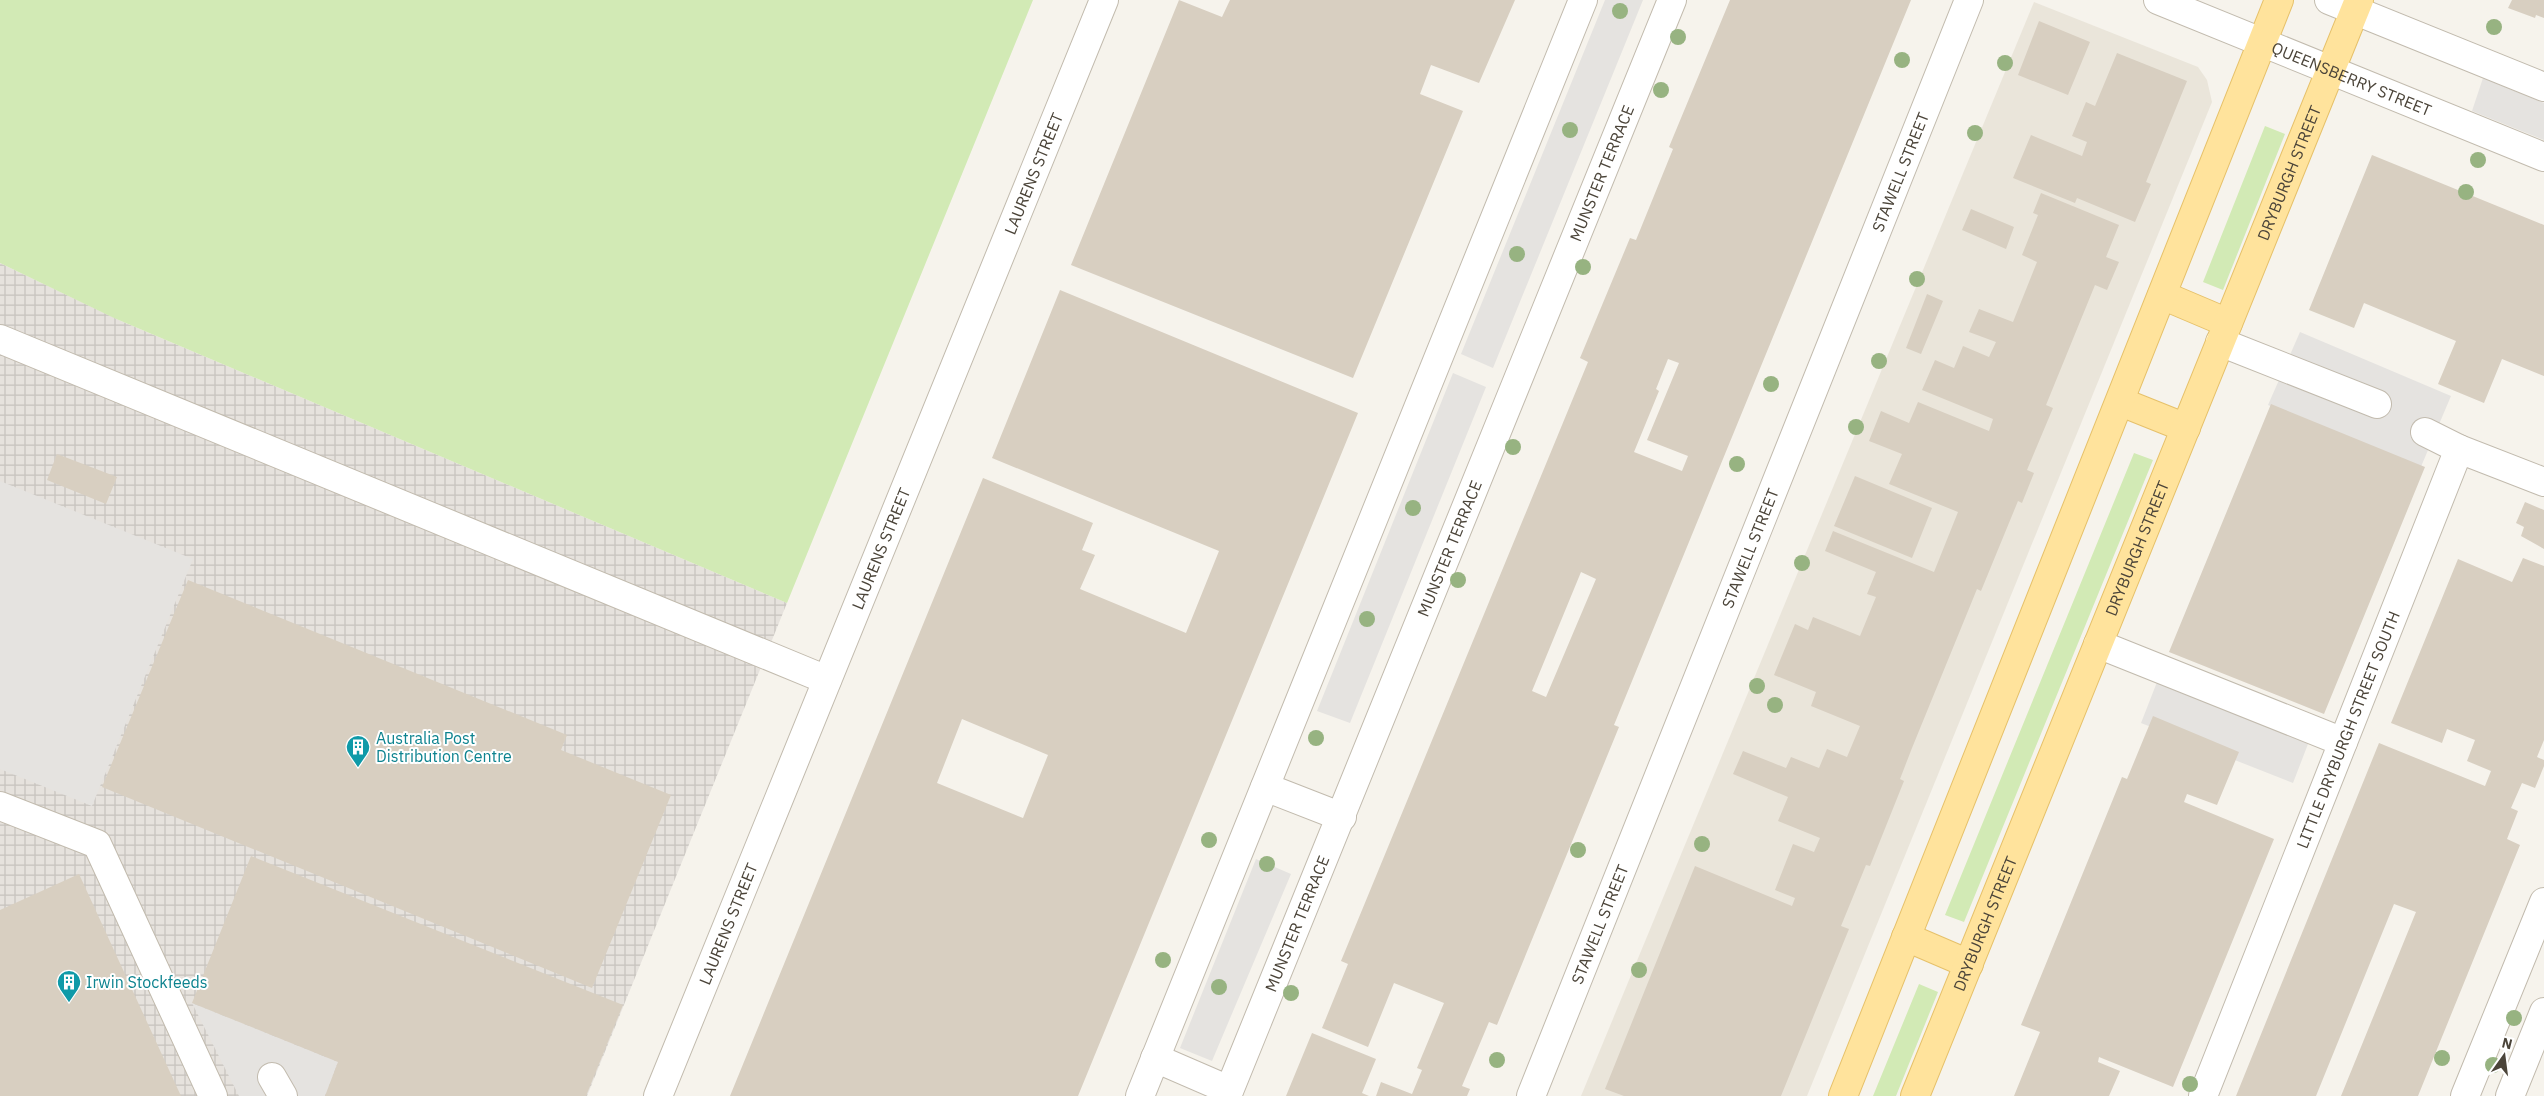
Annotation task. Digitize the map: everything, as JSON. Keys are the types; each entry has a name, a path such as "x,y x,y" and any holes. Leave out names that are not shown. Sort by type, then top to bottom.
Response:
{"main road":[{"path":"1843,1096 2279,0"},
{"name":"DRYBURGH STREET","path":"1915,1096 2357,5"},
{"path":"2162,295 2224,333"},
{"path":"2120,402 2186,428"},
{"path":"1906,938 1969,964"}],"street":[{"name":"LAURENS STREET","path":"658,1096 1104,0"},
{"path":"1140,1096 1583,0"},
{"name":"MUNSTER TERRACE","path":"1228,1093 1342,817 1672,0"},
{"name":"STAWELL STREET","path":"1531,1096 1969,0"},
{"path":"2329,0 2357,5 2544,88"},
{"name":"QUEENSBERRY STREET","path":"2169,2 2544,157"},
{"path":"2224,333 2377,404"},
{"path":"0,339 827,680"},
{"path":"2424,432 2459,449 2544,482"},
{"name":"LITTLE DRYBURGH STREET SOUTH","path":"2202,1096 2459,449"},
{"path":"2098,644 2343,742"},
{"path":"1265,787 1342,817"},
{"path":"0,806 97,844 213,1096"},
{"path":"2465,1096 2544,902"},
{"path":"2510,1096 2544,1012"},
{"path":"1155,1058 1228,1093"}],"shaded area":[{"path":"1605,0 1643,0 1493,368 1461,354"},
{"path":"2034,2 2198,67 2207,80 2212,102 1807,1096 1581,1096"},
{"path":"2483,78 2544,103 2544,140 2472,111"},
{"path":"0,263 121,321 787,603 587,1096 0,1096"},
{"path":"2300,332 2451,396 2420,469 2268,405"},
{"path":"1453,373 1486,387 1350,723 1317,711"},
{"path":"0,481 193,559 92,806 0,769"},
{"path":"2166,659 2318,718 2293,783 2141,723"},
{"path":"1256,859 1291,874 1212,1061 1180,1048"},
{"path":"192,1003 338,1062 325,1096 239,1096"}],"green space":[{"path":"0,0 1033,0 787,603 114,318 0,263"},
{"path":"2265,126 2285,134 2223,290 2203,282"},
{"path":"2134,453 2153,460 1964,922 1945,915"},
{"path":"1919,984 1938,992 1896,1096 1873,1096"}],"building":[{"path":"1179,0 1222,17 1230,0 1515,0 1479,83 1431,65 1420,94 1463,111 1353,378 1071,265"},
{"path":"1730,0 1911,0 1614,725 1619,727 1497,1025 1489,1022 1462,1086 1470,1089 1467,1096 1376,1096 1381,1082 1412,1094 1422,1070 1417,1068 1444,1003 1394,983 1368,1047 1322,1028 1348,964 1341,961 1588,362 1580,358 1630,238 1636,240 1673,149 1669,147","holes":["1668,359 1679,363 1647,440 1688,456 1682,471 1634,452 1659,391 1656,389","1581,572 1596,579 1546,697 1532,691"]},
{"path":"2512,0 2544,0 2544,18 2536,15 2535,18 2508,8"},
{"path":"2039,21 2090,42 2068,95 2018,75"},
{"path":"2117,53 2187,81 2146,182 2151,184 2135,222 2077,198 2075,203 2013,178 2031,135 2082,156 2087,142 2072,136 2086,102 2095,106"},
{"path":"2372,155 2544,225 2544,376 2502,359 2484,403 2438,384 2456,341 2364,303 2354,328 2309,310"},
{"path":"2041,193 2119,225 2106,257 2119,262 2107,290 2095,285 2046,405 2053,408 2027,470 2034,473 2022,503 2018,501 1981,591 1977,589 1912,748 1900,779 1904,781 1870,866 1866,865 1841,926 1849,929 1781,1096 1624,1096 1605,1089 1695,866 1792,906 1795,898 1775,890 1793,844 1814,852 1820,838 1778,821 1788,797 1733,774 1743,751 1786,768 1791,757 1819,768 1827,749 1847,757 1860,726 1811,706 1816,692 1774,675 1795,624 1808,630 1813,617 1860,636 1876,597 1867,594 1876,572 1825,551 1833,531 1934,572 1958,512 1889,484 1902,454 1869,441 1881,411 1909,423 1918,402 1989,431 1993,419 1922,390 1935,360 1954,368 1963,346 1989,357 1996,342 1969,332 1979,309 2013,322 2037,262 2022,255 2038,215 2033,213"},
{"path":"1971,209 2014,227 2006,249 1962,230"},
{"path":"1060,290 1358,413 1078,1096 730,1096 983,478 1093,523 1082,550 1095,555 1080,589 1186,633 1219,551 992,458","holes":["962,719 1048,755 1023,818 937,783"]},
{"path":"1927,294 1943,301 1921,354 1906,348"},
{"path":"2271,404 2425,467 2324,714 2169,652"},
{"path":"57,454 117,477 106,504 47,480"},
{"path":"1855,476 1932,508 1912,558 1834,526"},
{"path":"2525,502 2544,510 2544,549 2521,536 2524,527 2516,523"},
{"path":"2523,558 2544,566 2544,740 2537,757 2544,760 2544,766 2535,788 2522,783 2511,808 2518,811 2507,839 2520,845 2418,1096 2341,1096 2416,912 2394,904 2316,1096 2236,1096 2379,743 2485,786 2491,771 2467,761 2475,740 2447,729 2442,743 2391,723 2458,559 2512,582"},
{"name":"Australia Post Distribution Centre","path":"188,580 567,735 561,750 671,795 592,988 102,787"},
{"path":"2153,716 2239,752 2217,805 2187,794 2184,802 2274,839 2173,1087 2099,1057 2098,1062 2120,1071 2109,1096 2014,1096 2040,1032 2021,1025 2122,777 2127,779"},
{"path":"251,856 623,1005 586,1096 325,1096 338,1062 192,1003"},
{"name":"Irwin Stockfeeds","path":"79,874 181,1096 0,1096 0,910"},
{"path":"1312,1033 1376,1059 1362,1093 1369,1096 1286,1096"}],"place":[{"name":"Australia Post Distribution Centre","path":"358,768"},
{"name":"Irwin Stockfeeds","path":"69,1003"}]}
